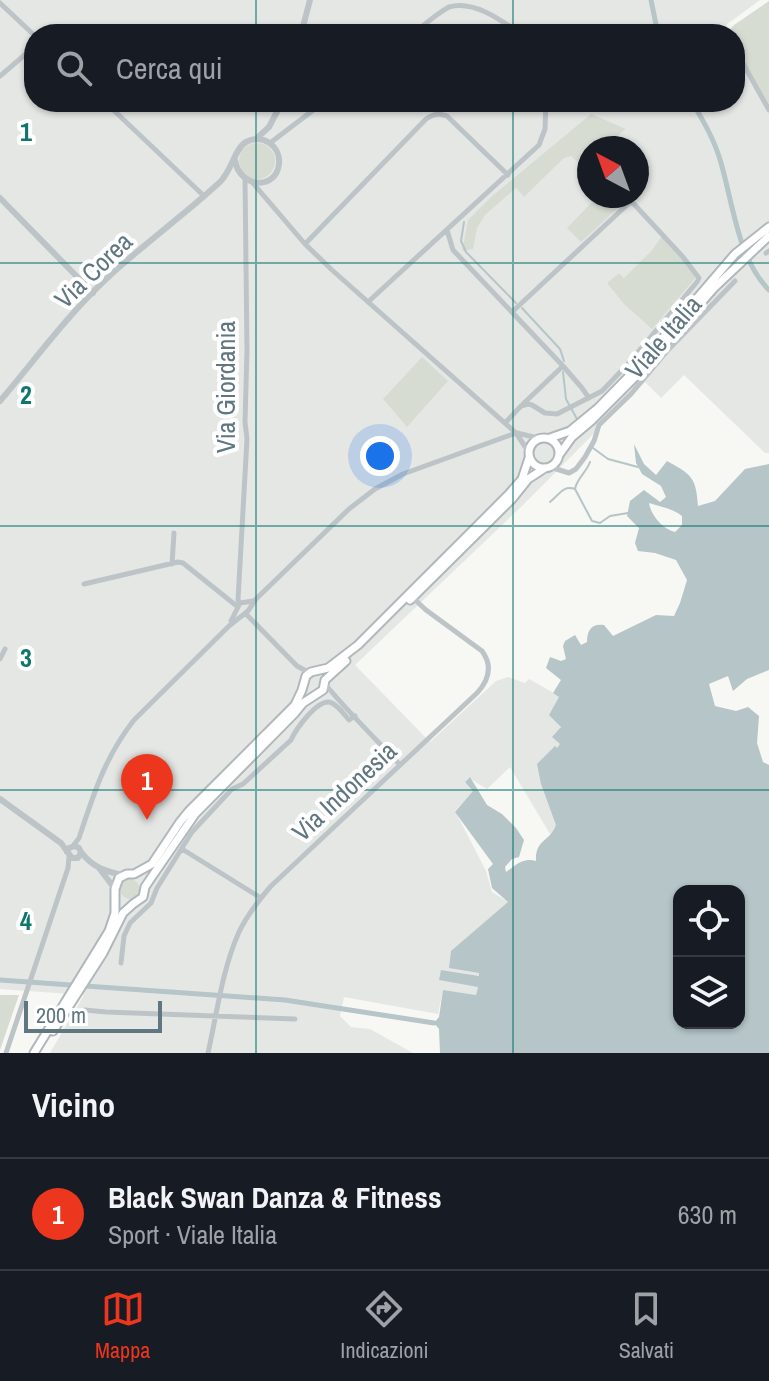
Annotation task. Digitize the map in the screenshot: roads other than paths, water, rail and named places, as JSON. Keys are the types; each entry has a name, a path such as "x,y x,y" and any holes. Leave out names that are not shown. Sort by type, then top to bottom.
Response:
{"main road":[{"name":"Viale Italia","path":"558,457 572,437 642,370 753,239 769,227"},
{"name":"Viale Italia","path":"550,438 570,431 598,408 738,258 769,236"},
{"path":"36,1053 76,992 83,978 113,921 116,882 124,875 134,874 152,864 189,811 295,705 303,683 313,672 337,663 358,645 522,479 531,443 538,438 550,438 557,445 558,457 528,479 512,499 317,693 303,703 195,814 145,887 143,897 123,913 83,978"},
{"path":"529,454 535,466 547,467"},
{"path":"313,672 321,674 325,682"},
{"path":"303,683 307,691 317,693"},
{"path":"134,874 139,876 145,887"},
{"path":"115,892 123,902 133,904"},
{"path":"36,1053 76,992"}],"street":[{"path":"304,24 310,0"},
{"path":"426,24 448,7 465,1 482,7 507,24"},
{"path":"0,3 24,26"},
{"path":"0,76 24,56"},
{"path":"745,67 768,107"},
{"path":"116,112 204,196"},
{"path":"224,178 242,144 256,139 269,127 277,112"},
{"path":"268,142 310,112"},
{"path":"368,302 539,145 545,129 546,112"},
{"path":"305,244 433,115 439,113 447,116 508,175"},
{"path":"268,142 269,127"},
{"path":"224,178 235,174 258,183 274,176 279,163 276,149 268,142 256,139"},
{"path":"235,160 246,179 305,244 516,433 529,454"},
{"name":"Via Corea","path":"0,401 93,293 224,178"},
{"name":"Via Giordania","path":"244,608 238,600 247,439 246,179"},
{"path":"268,180 266,194 269,203"},
{"path":"0,198 93,293"},
{"path":"512,312 629,203 633,203 699,278 602,391 571,408 551,414 532,405 521,406"},
{"path":"447,230 450,247 563,366 589,398"},
{"path":"547,467 569,473 576,469 592,445 599,425 735,281"},
{"path":"505,423 563,366"},
{"path":"6,1053 102,772 122,735 145,708 244,608 349,509 375,489 403,474 516,433 538,438"},
{"path":"558,457 560,469"},
{"path":"172,564 174,533"},
{"path":"84,584 183,563 244,608 297,666 303,683"},
{"path":"229,599 239,594"},
{"name":"Via Indonesia","path":"208,1053 229,959 246,919 261,898 486,683 488,661 482,651 413,598"},
{"path":"0,659 5,649"},
{"path":"297,666 313,672"},
{"path":"325,682 335,697 400,765"},
{"path":"317,693 335,697"},
{"path":"121,963 124,936 130,923 151,903 157,888 199,822 232,789 250,779 291,740 308,716 322,704 332,703 349,720 355,716"},
{"path":"0,799 87,861 124,875"},
{"path":"182,849 261,898"},
{"path":"99,868 115,892"},
{"path":"76,992 85,1010"},
{"path":"62,1016 85,1010 295,1019"}],"waterway":[{"path":"651,0 656,24"},
{"path":"698,112 719,155 743,247 769,290"},
{"path":"464,222 461,241 466,252 516,303"},
{"path":"522,308 560,349 564,361"},
{"path":"563,372 566,399 577,419"},
{"path":"593,448 608,459 638,467"},
{"path":"590,462 575,489 592,521 600,523 610,516 628,513"},
{"path":"550,502 564,490 575,489"},
{"path":"0,980 285,1000 434,1023"}],"place":[{"name":"Black Swan Danza & Fitness","path":"147,820"}]}
